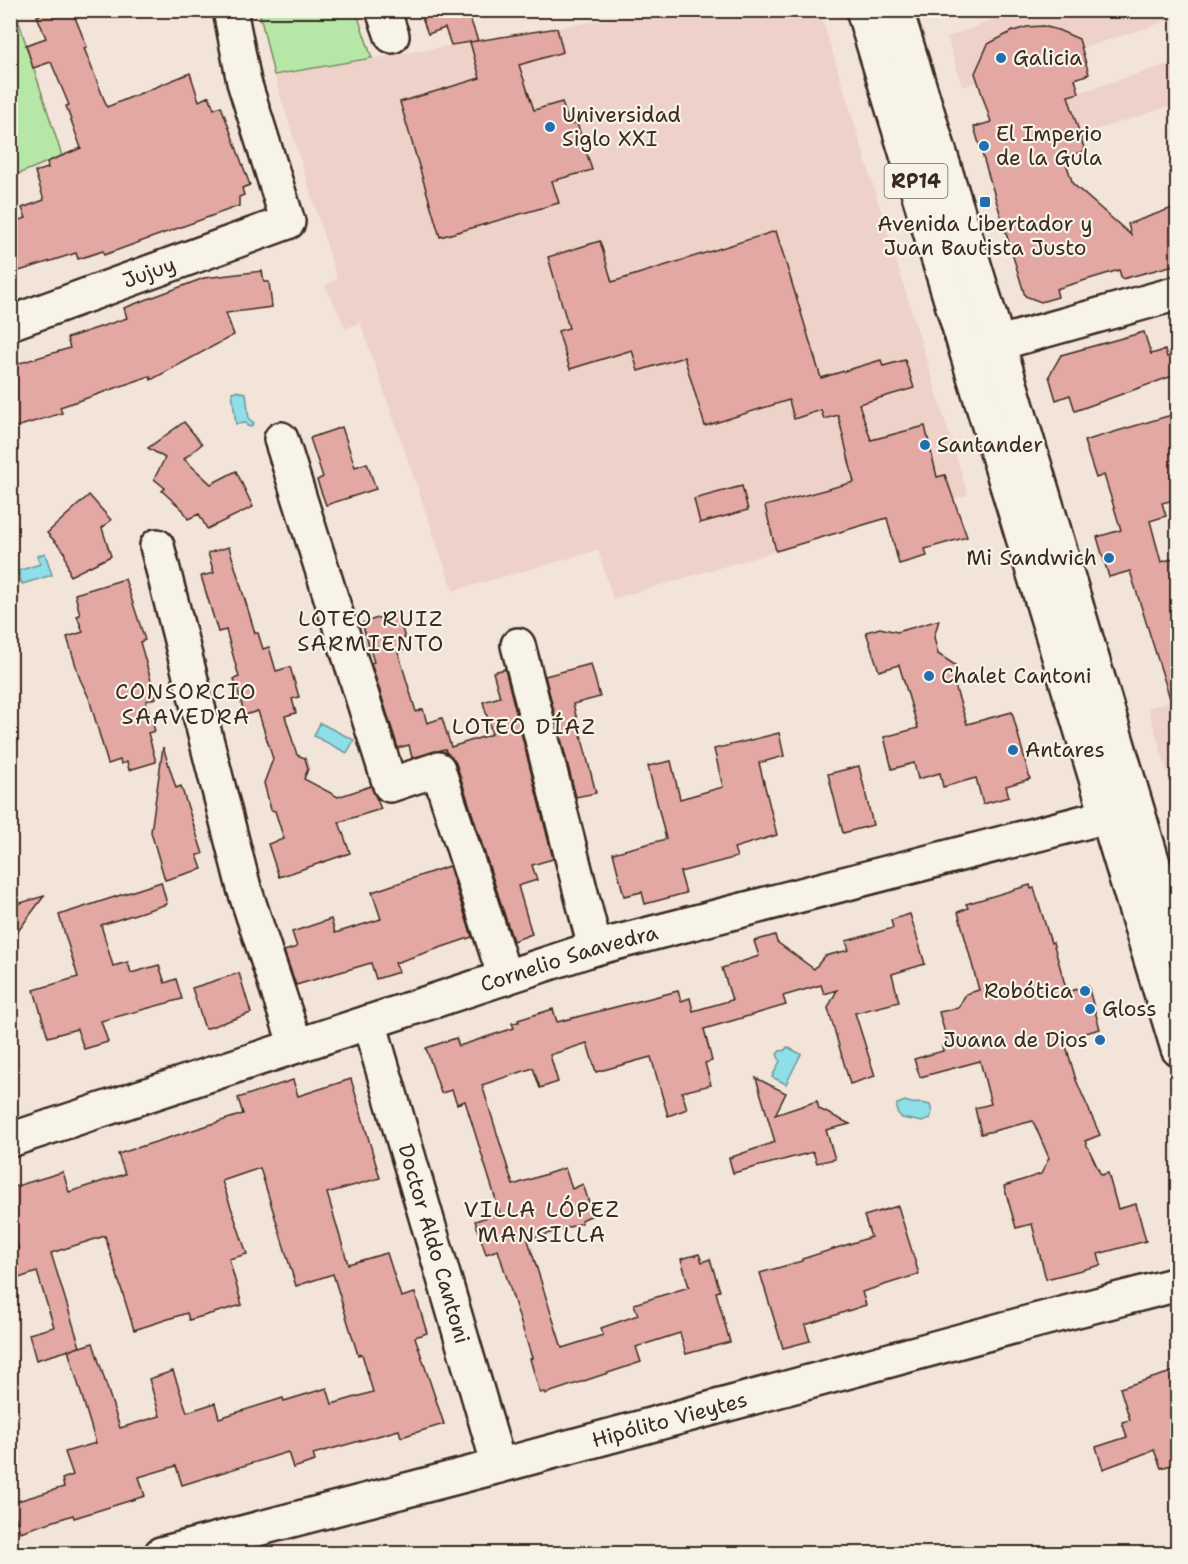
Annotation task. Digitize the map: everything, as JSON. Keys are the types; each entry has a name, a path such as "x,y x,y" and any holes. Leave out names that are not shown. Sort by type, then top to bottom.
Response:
{"street":[{"name":"Jujuy","path":"10,323 288,222 244,82 230,10"},
{"name":"RP14","path":"863,10 984,347"},
{"name":"RP14","path":"896,10 984,347 1123,812 1178,1049"},
{"path":"984,347 1178,293"},
{"path":"280,439 390,785 438,769 505,978"},
{"path":"157,546 244,888 296,1046"},
{"path":"518,645 595,948"},
{"name":"RP14","path":"1123,812 1178,947"},
{"name":"Cornelio Saavedra","path":"10,1140 595,948 1123,812"},
{"name":"Doctor Aldo Cantoni","path":"369,1022 499,1466"},
{"name":"Hipólito Vieytes","path":"161,1554 1178,1284"}],"shaded area":[{"path":"656,11 820,11 968,495 613,599 598,550 453,591 360,322 346,329 325,286 337,279 274,75"},
{"path":"1017,11 1177,11 1177,18 962,87 947,37"},
{"path":"1177,61 1177,104 986,165 974,127"},
{"path":"1177,699 1178,794 1174,795 1148,708"}],"green space":[{"path":"15,10 62,156 11,177 10,11"},
{"path":"259,11 356,11 372,58 274,75"}],"water":[{"path":"232,392 246,393 249,419 254,423 251,427 246,423 236,424"},
{"path":"45,553 52,575 22,584 18,571 40,564 37,556"},
{"path":"320,723 354,740 347,753 314,736"},
{"path":"787,1047 801,1054 786,1084 772,1077 780,1061 777,1054"},
{"path":"905,1101 930,1105 932,1112 930,1119 922,1122 902,1118 897,1112 897,1104"}],"building":[{"path":"39,10 72,10 107,107 190,73 199,101 209,96 214,109 221,106 250,185 242,188 244,195 239,197 239,206 104,255 103,251 78,259 76,253 10,274 10,223 26,218 22,208 44,200 35,172 48,168 47,162 81,148 66,106 69,105 51,62 33,68 26,45 46,38 37,16 40,15"},
{"path":"419,10 485,10 486,13 470,18 478,41 451,45 445,28 428,34"},
{"path":"1043,26 1079,39 1089,74 1075,79 1079,93 1068,96 1085,151 1064,157 1073,184 1131,235 1128,224 1178,206 1178,264 1122,279 1119,270 1056,289 1058,297 1041,302 1025,296 974,127 991,122 975,73 988,44 1013,31"},
{"path":"557,28 563,52 519,65 534,110 562,102 569,125 577,123 592,170 552,181 559,203 440,237 400,102 480,78 470,42"},
{"path":"776,231 821,378 881,360 883,366 905,360 914,388 859,404 871,440 925,426 937,477 945,475 967,537 925,549 927,556 899,564 887,518 776,551 765,506 854,482 838,415 824,419 821,410 794,419 789,400 705,426 684,357 638,371 632,350 570,369 558,331 569,328 548,257 600,241 612,282"},
{"path":"262,271 264,282 269,282 272,307 226,313 234,335 151,380 150,376 60,407 62,413 10,429 10,366 70,348 67,338 127,318 124,308 204,278"},
{"path":"1144,332 1151,354 1165,350 1167,357 1178,354 1178,374 1075,411 1070,395 1056,400 1049,376 1061,355"},
{"path":"1178,413 1178,499 1162,503 1166,516 1150,521 1161,562 1178,557 1178,707 1173,708 1130,571 1109,577 1097,537 1121,530 1104,475 1096,478 1084,441"},
{"path":"184,422 202,444 184,459 211,484 236,471 253,507 207,529 199,514 188,519 183,510 162,491 165,488 154,479 165,458 148,448"},
{"path":"342,427 355,467 367,463 376,489 326,505 317,480 323,477 310,438"},
{"path":"742,486 748,510 700,523 694,499"},
{"path":"89,495 111,520 102,528 111,556 70,576 64,551 47,533"},
{"path":"229,547 255,633 258,633 263,649 269,647 276,671 290,667 299,697 292,699 296,713 285,716 297,755 305,758 308,769 304,779 338,797 371,786 381,809 339,822 350,853 279,877 268,844 284,839 275,811 271,810 264,783 273,759 258,711 245,715 234,679 239,677 226,630 218,632 201,576 214,573 208,553"},
{"path":"125,579 145,640 140,642 156,698 146,701 155,731 148,733 156,762 129,770 127,762 121,764 120,760 108,764 89,698 80,679 67,637 83,632 77,616 80,615 75,594"},
{"path":"397,612 405,638 401,640 404,650 398,652 416,712 423,709 427,723 442,718 451,747 492,734 483,702 500,697 493,672 505,669 553,859 532,865 537,880 518,886 532,934 513,941 456,763 451,756 445,749 412,758 409,745 398,748 371,663 374,662 362,623"},
{"path":"939,620 934,637 938,654 955,665 960,681 954,683 967,724 1012,712 1030,779 1006,786 1009,797 983,804 976,778 943,787 940,773 918,779 914,763 892,769 884,737 918,728 899,665 879,671 866,632 880,628 897,632"},
{"path":"591,664 600,697 573,704 596,793 576,797 545,676"},
{"path":"779,733 784,756 759,763 777,835 734,848 737,857 680,872 686,893 645,904 642,892 624,896 613,853 666,839 648,766 671,761 680,799 723,787 714,749"},
{"path":"163,747 176,788 181,786 203,854 197,855 202,869 165,880 151,832"},
{"path":"859,766 873,825 843,833 828,774"},
{"path":"449,866 472,937 395,963 399,972 376,979 371,963 296,985 284,951 297,947 292,932 331,919 335,933 381,919 372,892"},
{"path":"161,882 167,904 101,925 113,966 128,962 131,973 159,965 165,983 176,979 182,999 101,1021 108,1042 84,1049 77,1029 48,1037 34,990 78,977 59,915"},
{"path":"1030,885 1031,889 1034,888 1051,943 1053,942 1067,992 1088,986 1100,1029 1064,1039 1076,1080 1100,1135 1085,1141 1101,1175 1108,1173 1118,1209 1136,1204 1146,1241 1098,1254 1101,1265 1046,1279 1032,1224 1016,1228 1004,1186 1041,1174 1049,1158 1033,1121 981,1134 975,1108 991,1104 980,1061 920,1077 914,1059 943,1051 942,1046 948,1044 939,1012 958,1008 966,994 979,990 958,912 968,908 966,904"},
{"path":"44,896 10,942 10,906"},
{"path":"910,914 925,964 892,974 899,1002 855,1013 875,1076 850,1084 828,1008 837,990 824,994 821,985 783,996 786,1005 704,1029 712,1061 705,1063 711,1085 682,1092 687,1109 668,1116 651,1057 596,1072 587,1043 550,1055 558,1082 540,1088 533,1068 482,1085 513,1185 565,1168 572,1189 583,1184 593,1215 581,1220 582,1223 528,1240 562,1348 603,1335 601,1328 638,1315 634,1304 689,1287 681,1259 699,1254 702,1262 710,1259 720,1291 716,1292 730,1342 686,1354 680,1333 636,1347 641,1362 545,1394 545,1392 540,1393 530,1359 532,1358 498,1250 486,1254 475,1221 500,1213 465,1101 457,1104 452,1090 441,1093 426,1048 456,1038 459,1046 514,1028 512,1023 519,1022 518,1020 553,1009 557,1022 678,991 681,1001 690,998 693,1011 732,1000 722,968 759,956 754,941 775,935 777,942 814,969 825,956 849,950 846,941 893,928 891,920"},
{"path":"239,973 251,1013 205,1029 192,988"},
{"path":"756,1078 786,1093 775,1115 817,1101 819,1109 850,1124 826,1130 835,1159 817,1163 813,1152 733,1173 729,1158 775,1142"},
{"path":"351,1079 380,1178 327,1193 348,1264 387,1253 401,1297 415,1293 427,1333 415,1337 444,1424 401,1437 399,1430 313,1454 315,1461 293,1468 288,1452 182,1485 176,1466 139,1477 145,1496 20,1532 11,1503 64,1487 62,1479 73,1475 65,1452 96,1443 68,1351 36,1360 29,1334 54,1327 37,1272 10,1281 10,1253 19,1250 10,1221 10,1188 63,1172 69,1192 125,1174 118,1154 243,1114 238,1098 293,1080 298,1096","holes":["260,1168 296,1286 333,1274 358,1355 362,1354 373,1392 332,1404 327,1388 284,1401 283,1398 219,1418 215,1403 187,1412 173,1371 149,1379 160,1416 120,1428 93,1343 80,1347 51,1253 105,1236 134,1330 187,1313 189,1320 242,1305 229,1259 247,1254 222,1181"]},
{"path":"898,1206 919,1274 862,1292 866,1305 805,1325 810,1341 783,1348 760,1273 871,1237 864,1216"},
{"path":"1178,1370 1178,1463 1161,1468 1154,1450 1103,1469 1096,1447 1127,1437 1122,1422 1130,1420 1120,1388"}],"place":[{"name":"Galicia","path":"1001,58"},
{"name":"Universidad Siglo XXI","path":"550,127"},
{"name":"El Imperio de la Gula","path":"984,146"},
{"name":"Avenida Libertador y Juan Bautista Justo","path":"985,202"},
{"name":"Santander","path":"925,445"},
{"name":"Mi Sandwich","path":"1109,558"},
{"name":"Chalet Cantoni","path":"929,676"},
{"name":"Antares","path":"1013,750"},
{"name":"Robótica","path":"1085,991"},
{"name":"Gloss","path":"1090,1009"},
{"name":"Juana de Dios","path":"1100,1040"}],"district":[{"name":"LOTEO RUIZ SARMIENTO","path":"371,630"},
{"name":"CONSORCIO SAAVEDRA","path":"186,704"},
{"name":"LOTEO DÍAZ","path":"524,726"},
{"name":"VILLA LÓPEZ MANSILLA","path":"542,1222"}]}
